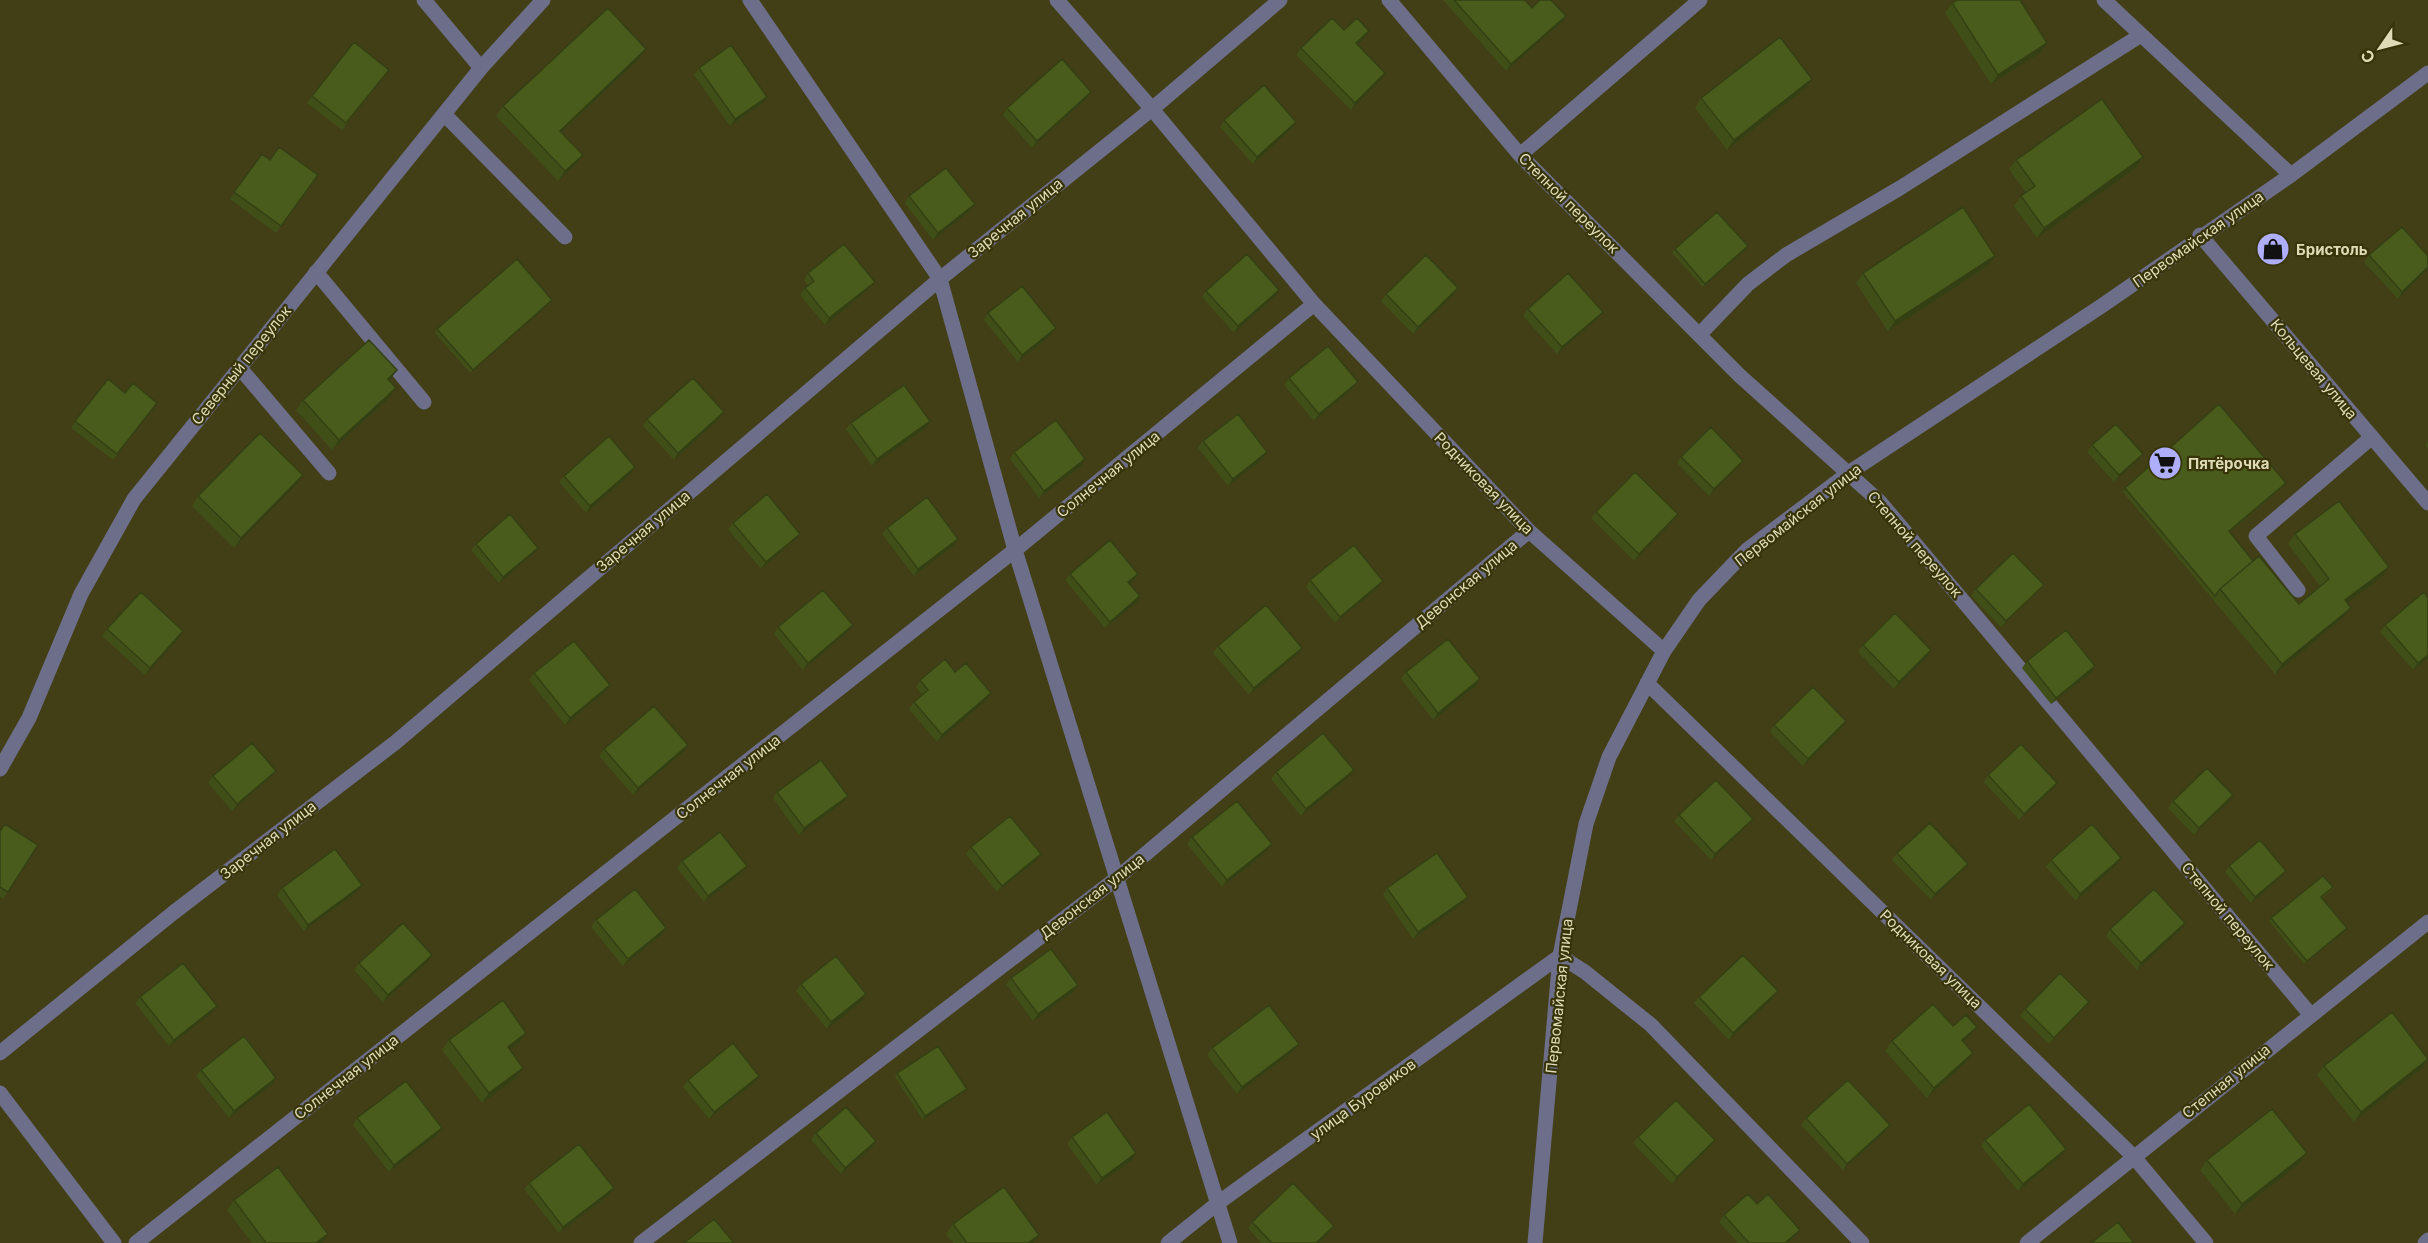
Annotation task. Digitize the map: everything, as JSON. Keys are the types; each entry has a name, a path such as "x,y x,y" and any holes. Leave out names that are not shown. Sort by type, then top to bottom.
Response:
{"street":[{"path":"424,0 481,68"},
{"name":"Северный переулок","path":"0,769 28,718 81,594 134,500 481,68 543,0"},
{"path":"750,0 940,279 1015,550 1230,1243"},
{"name":"Родниковая улица","path":"1057,0 1152,109 1314,304 1529,531 1664,651"},
{"name":"Заречная улица","path":"0,1053 173,914 396,742 940,279 1152,109 1280,0"},
{"name":"Степной переулок","path":"1389,0 1520,155 1739,375 1850,472 1880,502 2310,1014"},
{"path":"1520,155 1700,0"},
{"path":"2104,0 2291,175"},
{"path":"1700,334 1748,284 1786,255 1900,188 2141,35"},
{"name":"Первомайская улица","path":"1535,1243 1560,956 1586,824 1610,756 1664,651 1699,600 1748,550 1850,472 2103,305 2200,235 2291,175 2428,73"},
{"path":"444,115 565,237"},
{"name":"Кольцевая улица","path":"2200,235 2428,503"},
{"path":"316,272 424,402"},
{"name":"Солнечная улица","path":"139,1242 1015,550 1314,304"},
{"path":"239,367 329,473"},
{"path":"2298,590 2256,536 2372,437"},
{"name":"Девонская улица","path":"642,1243 1117,878 1529,531"},
{"name":"Родниковая улица","path":"1647,683 2133,1156 2206,1243"},
{"name":"Степная улица","path":"2026,1243 2428,922"},
{"path":"1560,956 1585,972 1651,1025 1862,1243"},
{"name":"улица Буровиков","path":"1168,1243 1218,1203 1560,956"},
{"path":"0,1093 114,1243"}],"building":[{"path":"1454,0 1525,0 1532,8 1540,0 1551,0 1566,16 1511,64"},
{"path":"1957,0 2020,0 2047,43 1998,75 1952,3"},
{"path":"608,8 646,49 560,131 583,155 565,171 503,106"},
{"path":"1332,18 1344,30 1357,18 1369,31 1356,43 1385,73 1355,103 1301,48"},
{"path":"1780,37 1812,79 1734,140 1701,98"},
{"path":"354,42 389,70 346,123 312,96"},
{"path":"731,45 767,97 735,119 699,68"},
{"path":"1062,59 1091,92 1037,141 1007,108"},
{"path":"1264,85 1296,122 1257,157 1224,120"},
{"path":"2102,99 2143,157 2044,228 2021,196 2035,186 2016,160"},
{"path":"279,147 318,175 281,226 234,192 262,154 270,160"},
{"path":"946,168 975,204 938,233 909,196"},
{"path":"1963,207 1995,256 1895,321 1863,273"},
{"path":"1717,212 1748,246 1705,284 1675,249"},
{"path":"2402,227 2428,256 2428,267 2402,292 2369,255"},
{"path":"844,244 875,282 829,318 805,288 814,281 808,273"},
{"path":"1247,254 1279,290 1238,326 1206,291"},
{"path":"1426,255 1458,288 1418,327 1386,294"},
{"path":"517,259 552,300 473,370 437,329"},
{"path":"1568,273 1603,312 1562,347 1528,309"},
{"path":"1022,286 1056,328 1022,355 988,313"},
{"path":"369,340 397,370 388,379 396,388 339,440 303,400"},
{"path":"1328,346 1358,382 1319,414 1289,378"},
{"path":"693,378 724,412 678,453 647,419"},
{"path":"108,379 125,393 133,383 157,403 117,454 75,421"},
{"path":"904,385 930,421 877,459 851,423"},
{"path":"2219,404 2286,483 2229,531 2253,561 2215,596 2125,488"},
{"path":"1238,414 1267,452 1233,479 1203,441"},
{"path":"1056,420 1085,459 1044,491 1014,452"},
{"path":"2116,424 2143,454 2119,475 2092,445"},
{"path":"1711,427 1743,461 1714,489 1681,457"},
{"path":"260,433 303,475 241,538 198,496"},
{"path":"609,436 635,467 590,506 564,476"},
{"path":"1635,472 1678,514 1639,554 1596,512"},
{"path":"767,494 800,534 766,562 733,523"},
{"path":"927,497 958,539 918,569 887,528"},
{"path":"2339,501 2389,567 2345,600 2351,608 2282,664 2220,589 2259,556 2299,604 2329,579 2295,534"},
{"path":"510,514 538,548 503,577 476,544"},
{"path":"1110,540 1138,574 1128,582 1140,596 1110,622 1070,574"},
{"path":"1354,545 1383,581 1340,617 1310,580"},
{"path":"2013,553 2044,585 2006,621 1976,589"},
{"path":"823,590 853,625 808,663 778,627"},
{"path":"141,592 183,631 150,668 107,629"},
{"path":"2424,592 2428,598 2428,655 2418,663 2385,625"},
{"path":"1266,605 1302,648 1254,688 1218,646"},
{"path":"1895,613 1931,650 1899,682 1863,645"},
{"path":"2066,630 2095,666 2056,698 2027,661"},
{"path":"1448,639 1480,679 1438,713 1406,672"},
{"path":"574,641 610,685 570,718 534,673"},
{"path":"945,659 955,672 966,663 991,693 942,735 914,702 928,690 920,680"},
{"path":"1813,687 1846,721 1808,759 1774,725"},
{"path":"654,706 688,745 638,788 604,749"},
{"path":"1323,733 1354,770 1306,809 1276,772"},
{"path":"252,743 276,771 237,804 213,776"},
{"path":"2021,744 2057,783 2024,814 1988,775"},
{"path":"821,760 848,796 804,828 777,792"},
{"path":"2207,768 2233,795 2199,828 2173,801"},
{"path":"1716,780 1753,819 1715,854 1679,815"},
{"path":"1237,801 1272,844 1227,880 1192,837"},
{"path":"1010,816 1041,854 1002,886 971,847"},
{"path":"1930,823 1968,864 1935,894 1897,853"},
{"path":"5,824 38,845 8,892 0,887 0,831"},
{"path":"2092,824 2121,858 2080,894 2051,860"},
{"path":"720,832 747,866 708,896 682,861"},
{"path":"2260,840 2286,871 2255,897 2229,866"},
{"path":"335,849 362,885 308,925 282,888"},
{"path":"1437,853 1468,897 1418,932 1387,888"},
{"path":"2323,876 2333,887 2321,897 2347,928 2307,961 2271,918"},
{"path":"635,889 666,928 628,959 596,920"},
{"path":"2154,889 2185,923 2141,963 2110,929"},
{"path":"403,923 432,955 388,995 359,963"},
{"path":"1051,949 1078,985 1038,1014 1011,978"},
{"path":"1743,955 1778,991 1733,1033 1699,997"},
{"path":"836,956 866,994 831,1022 801,984"},
{"path":"183,963 217,1006 174,1040 140,997"},
{"path":"2060,973 2089,1002 2054,1038 2025,1009"},
{"path":"503,1000 526,1033 508,1047 523,1068 489,1093 449,1040"},
{"path":"1933,1004 1953,1026 1966,1015 1977,1027 1962,1040 1973,1053 1934,1088 1892,1041"},
{"path":"1269,1005 1299,1044 1242,1087 1212,1048"},
{"path":"2392,1012 2428,1059 2361,1112 2324,1066"},
{"path":"244,1036 276,1078 234,1111 201,1070"},
{"path":"733,1043 759,1076 714,1112 688,1080"},
{"path":"938,1046 967,1089 925,1116 897,1073"},
{"path":"1848,1080 1890,1125 1847,1164 1806,1118"},
{"path":"406,1081 442,1128 394,1165 357,1118"},
{"path":"1676,1100 1715,1140 1677,1177 1638,1137"},
{"path":"2029,1104 2066,1149 2023,1184 1985,1140"},
{"path":"846,1107 876,1141 845,1168 816,1133"},
{"path":"2272,1109 2307,1153 2242,1204 2207,1160"},
{"path":"1107,1112 1136,1153 1102,1178 1072,1137"},
{"path":"579,1144 614,1188 563,1227 529,1183"},
{"path":"278,1167 328,1234 316,1243 266,1243 234,1200"},
{"path":"1293,1183 1334,1226 1316,1243 1272,1243 1252,1222"},
{"path":"1004,1187 1039,1235 1028,1243 967,1243 953,1224"},
{"path":"1748,1194 1757,1204 1768,1194 1800,1230 1785,1243 1749,1243 1724,1215"},
{"path":"714,1219 734,1243 684,1243"},
{"path":"2118,1222 2134,1243 2091,1243"}],"place":[{"name":"Бристоль","path":"2273,249"},
{"name":"Пятёрочка","path":"2165,463"}]}
